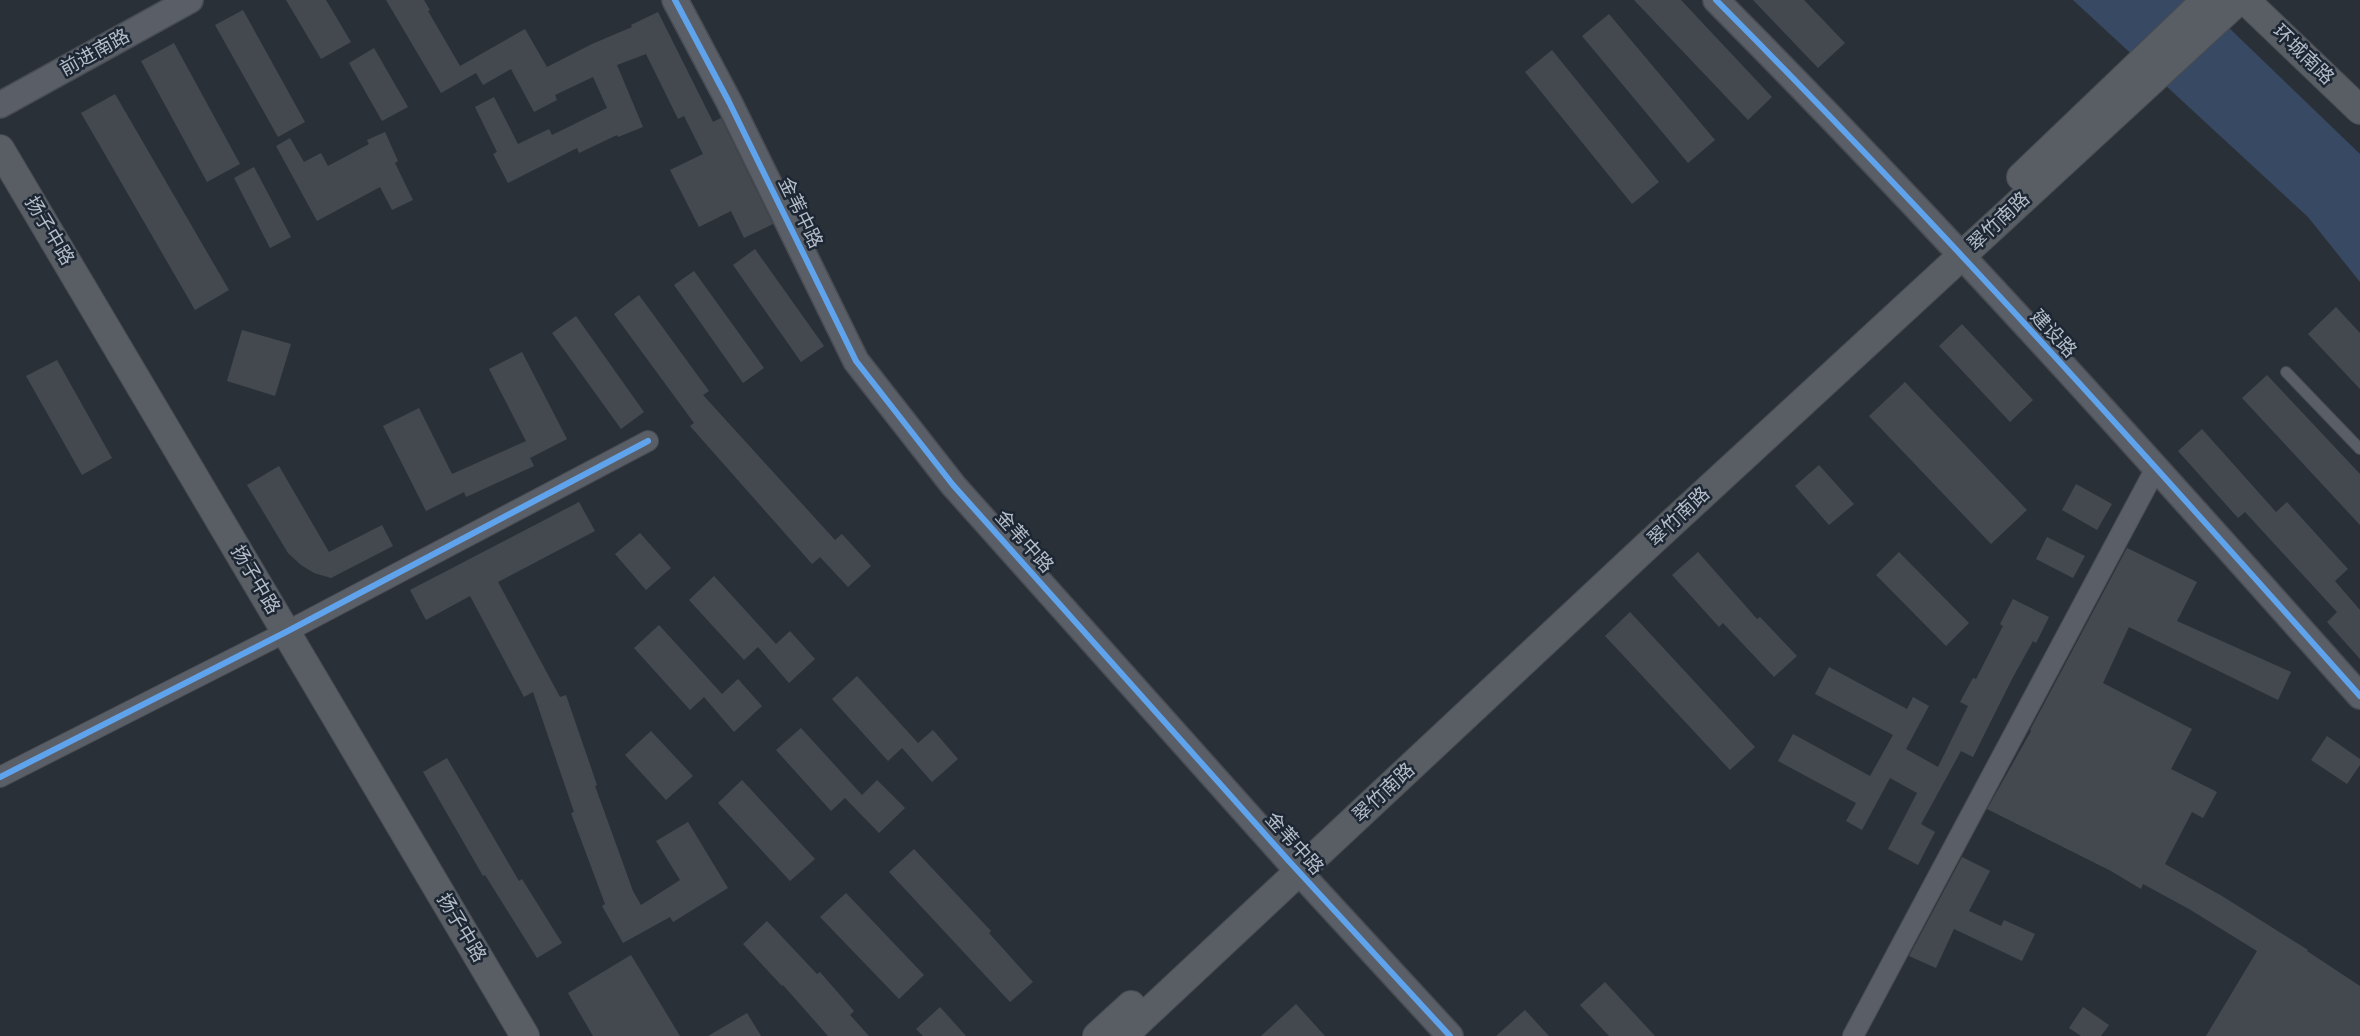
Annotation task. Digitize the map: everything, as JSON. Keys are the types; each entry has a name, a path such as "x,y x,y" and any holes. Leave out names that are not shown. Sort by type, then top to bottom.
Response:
{"main road":[{"name":"翠竹南路","path":"1123,1036 1293,866 1651,519 1955,251 2139,78 2229,3"},
{"name":"环城南路","path":"2229,3 2360,110"},
{"name":"扬子中路","path":"0,149 505,1036"},
{"name":"扬子中路","path":"0,185 525,1036"},
{"name":"翠竹南路","path":"1097,1036 1293,866"}],"street":[{"name":"前进南路","path":"0,105 190,0"},
{"name":"金苇中路","path":"675,0 729,102 856,361 953,485 1293,866 1450,1036"},
{"name":"建设路","path":"1716,0 1820,105 2156,468 2360,696"},
{"path":"0,777 278,635 648,441"},
{"path":"1853,1036 2156,468"}],"lane":[{"path":"2286,372 2360,449"}],"water":[{"path":"2073,0 2200,0 2360,154 2360,282 2308,217"}],"building":[{"path":"286,0 326,0 351,42 321,59"},
{"path":"386,0 424,0 430,10 428,11 460,66 525,29 547,67 592,44 632,27 631,25 658,12 713,122 721,118 773,224 744,238 731,211 699,227 670,170 703,154 684,116 678,119 646,54 617,65 643,127 618,137 617,135 579,153 577,148 508,183 493,154 497,152 475,107 494,97 518,144 549,129 552,135 607,108 593,77 555,95 557,100 534,112 511,69 483,85 476,73 441,93"},
{"path":"1634,0 1681,0 1772,97 1748,120"},
{"path":"1753,0 1804,0 1845,43 1818,68"},
{"path":"243,10 305,122 278,137 215,25"},
{"path":"1609,14 1715,140 1688,163 1582,36"},
{"path":"174,43 240,164 207,182 141,61"},
{"path":"374,48 408,107 382,121 349,63"},
{"path":"1552,50 1659,182 1632,204 1525,72"},
{"path":"115,94 229,290 195,310 81,113"},
{"path":"385,132 398,161 395,163 413,200 392,210 380,187 317,221 276,146 290,138 304,162 321,153 328,166 369,144 367,140"},
{"path":"254,167 291,237 270,248 234,178"},
{"path":"755,249 824,346 801,362 733,265"},
{"path":"694,271 764,368 743,383 674,285"},
{"path":"639,295 709,391 703,395 835,540 842,534 871,566 848,587 820,557 812,564 690,426 694,423 614,314"},
{"path":"2336,307 2360,333 2360,389 2308,334"},
{"path":"576,316 644,412 621,429 552,333"},
{"path":"1962,324 2033,400 2010,422 1939,346"},
{"path":"242,330 291,344 275,396 227,381"},
{"path":"522,352 567,439 530,458 534,466 466,497 464,492 426,511 383,426 419,408 452,474 526,441 489,369"},
{"path":"57,360 112,458 82,475 26,376"},
{"path":"2267,375 2360,474 2360,525 2242,398"},
{"path":"1905,382 2027,510 1991,544 1869,416"},
{"path":"2202,429 2276,512 2287,502 2348,569 2335,581 2360,610 2360,659 2327,622 2337,612 2245,512 2238,518 2178,451"},
{"path":"1819,465 1854,504 1829,525 1795,486"},
{"path":"279,466 329,552 382,525 393,546 331,578 314,573 301,565 288,553 247,485"},
{"path":"2076,484 2112,504 2097,530 2062,510"},
{"path":"579,502 595,531 498,582 560,697 566,695 597,785 595,786 633,891 641,905 680,880 656,841 688,822 728,888 673,922 670,917 623,943 602,906 605,904 571,813 574,812 533,692 524,697 470,596 426,620 410,590"},
{"path":"640,533 671,568 646,590 615,554"},
{"path":"2047,537 2085,556 2073,578 2036,559"},
{"path":"2127,548 2197,582 2177,621 2291,672 2278,700 2129,627 2103,683 2192,729 2171,769 2217,792 2203,818 2192,812 2165,864 2222,896 2308,950 2360,986 2360,1036 2206,1036 2257,951 2189,909 2143,884 2141,889 2111,871 1987,809 2031,731"},
{"path":"1698,552 1757,619 1760,617 1797,656 1774,677 1723,623 1719,627 1672,575"},
{"path":"1899,552 1969,623 1946,646 1876,575"},
{"path":"714,576 776,644 790,631 815,659 789,683 758,647 744,660 689,600"},
{"path":"2013,599 2049,617 2036,643 2033,641 2012,679 1973,757 1961,751 1921,824 1935,832 1918,865 1888,849 1917,793 1890,778 1862,830 1846,821 1856,803 1778,761 1793,734 1870,776 1893,735 1815,694 1829,667 1907,709 1913,697 1929,706 1906,749 1938,767 1968,706 1960,702 1973,678 1976,679 2003,626 2000,624"},
{"path":"1630,612 1755,747 1730,770 1605,636"},
{"path":"659,625 722,694 738,679 762,706 734,732 704,697 690,710 634,648"},
{"path":"857,676 918,743 933,730 958,759 932,782 902,748 888,761 832,699"},
{"path":"801,728 862,795 877,780 905,808 879,833 845,798 831,811 776,750"},
{"path":"651,731 693,776 666,800 625,755"},
{"path":"2327,736 2360,759 2360,765 2347,784 2311,760"},
{"path":"447,758 519,881 522,879 562,943 537,958 485,875 483,876 423,772"},
{"path":"742,780 815,859 790,881 718,803"},
{"path":"914,849 991,931 989,933 1033,982 1010,1002 889,872"},
{"path":"1962,857 1990,871 1969,911 2001,926 2004,920 2035,934 2022,961 1954,929 1936,968 1909,956"},
{"path":"846,893 924,975 899,999 820,917"},
{"path":"767,921 817,974 820,972 854,1011 850,1015 869,1036 828,1036 783,985 743,944"},
{"path":"631,955 680,1036 593,1036 568,993"},
{"path":"1605,982 1655,1036 1609,1036 1580,1005"},
{"path":"1296,1004 1325,1036 1261,1036"},
{"path":"940,1007 966,1036 923,1036 916,1029"},
{"path":"2083,1007 2109,1025 2101,1036 2081,1036 2069,1028"},
{"path":"1525,1010 1549,1036 1496,1036"},
{"path":"747,1013 761,1036 708,1036"}],"cycle path":[{"path":"675,0 729,102 856,361 953,485 1288,860 1450,1036"},
{"path":"1716,0 1881,170 2043,343 2360,696"},
{"path":"0,777 286,632 648,441"}]}
